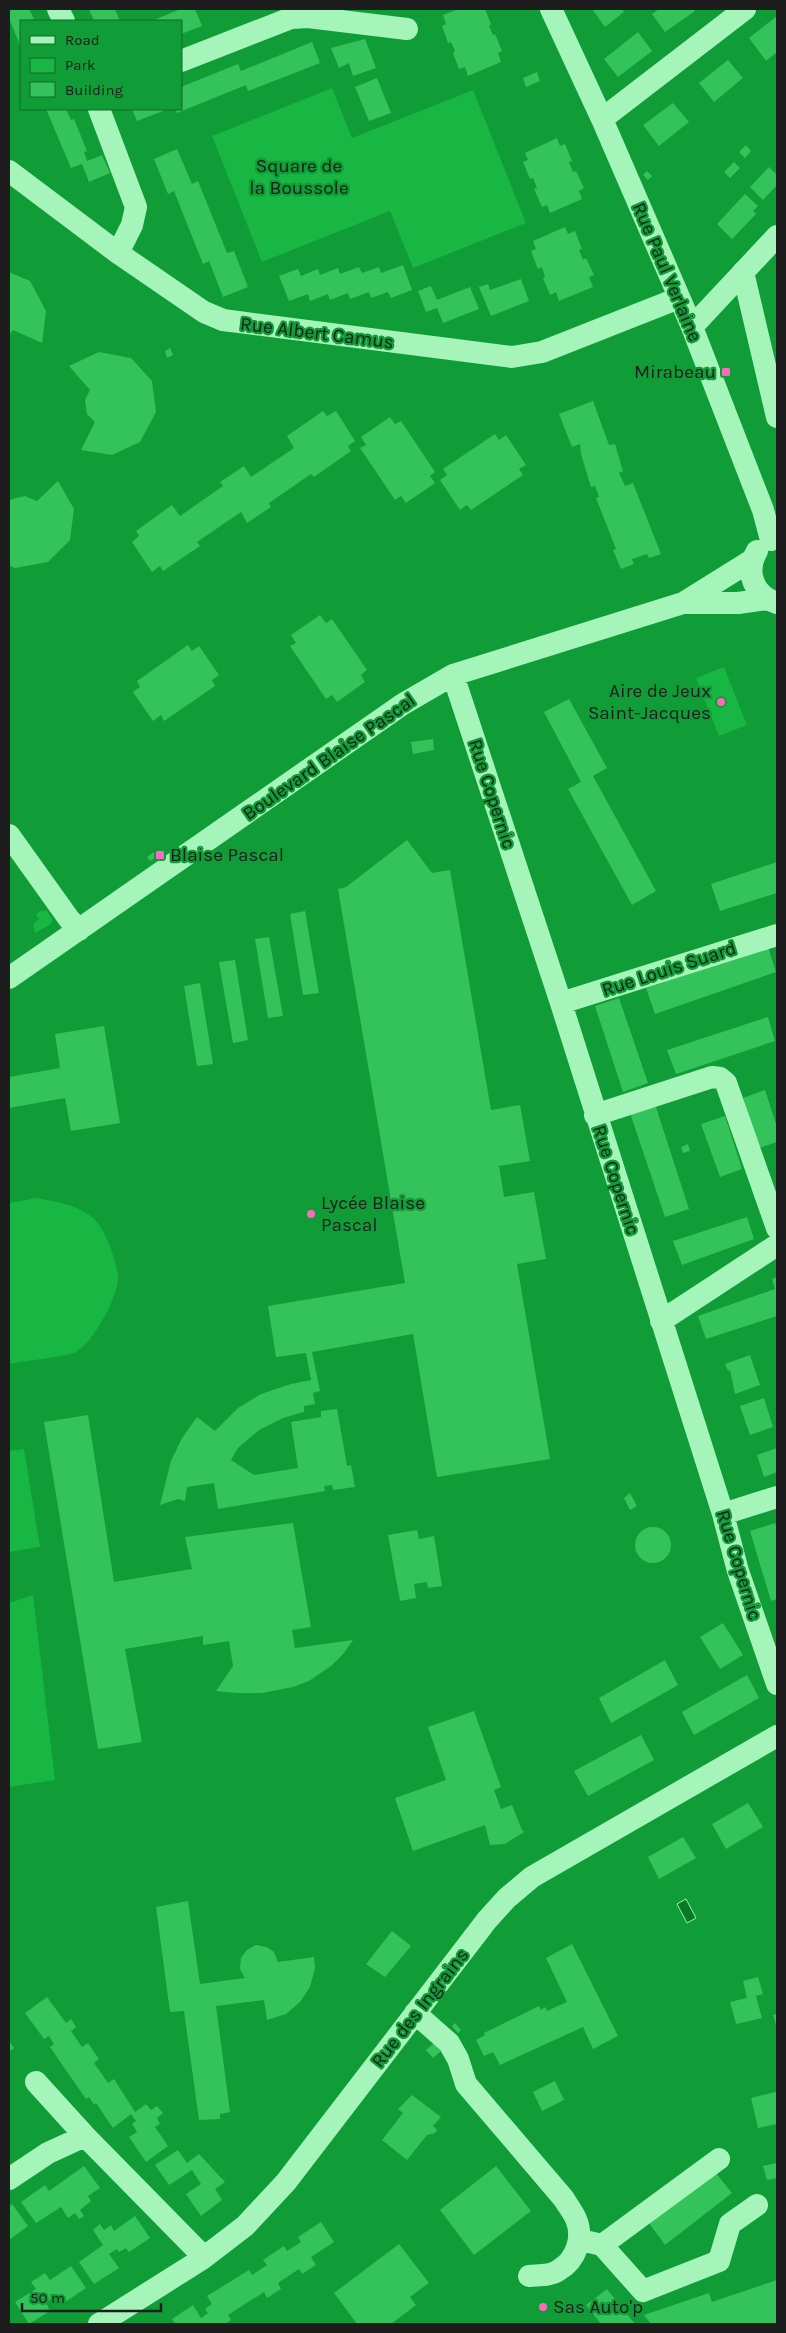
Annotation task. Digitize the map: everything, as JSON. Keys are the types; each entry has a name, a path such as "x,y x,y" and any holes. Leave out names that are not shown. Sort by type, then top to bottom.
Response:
{"street":[{"name":"Rue Paul Verlaine","path":"551,9 602,119 680,298 774,539"},
{"path":"602,119 745,9"},
{"path":"182,62 291,18 308,16 407,29"},
{"path":"99,110 136,207 132,225 118,253"},
{"name":"Rue Albert Camus","path":"9,172 118,253 204,312 223,320 512,358 542,352 680,298"},
{"path":"692,327 777,236"},
{"path":"743,272 777,417"},
{"name":"Boulevard Blaise Pascal","path":"9,978 403,704 453,675 683,603 752,560 757,552 774,539"},
{"name":"Boulevard Blaise Pascal","path":"752,560 752,579 755,587 772,601"},
{"name":"Boulevard Blaise Pascal","path":"683,603 772,601"},
{"name":"Rue Copernic","path":"453,675 561,1003 723,1514 738,1571 777,1684"},
{"path":"9,835 69,919 79,930"},
{"name":"Rue Louis Suard","path":"561,1003 777,935"},
{"path":"595,1115 712,1077 720,1078 726,1083 777,1228"},
{"path":"661,1321 777,1245"},
{"path":"723,1514 777,1497"},
{"name":"Rue des Ingrains","path":"99,2324 202,2259 245,2226 286,2182 487,1920 507,1898 532,1877 777,1736"},
{"path":"415,2013 449,2043 458,2060 466,2084 564,2199 576,2219 579,2230 578,2241 572,2260 558,2272 542,2276 528,2276"},
{"path":"36,2082 85,2136 197,2250 202,2259"},
{"path":"9,2179 48,2153 85,2136"},
{"path":"602,2245 719,2159"},
{"path":"578,2241 602,2245 644,2291 719,2261 730,2224 757,2205"}],"green space":[{"name":"Square de la Boussole","path":"332,88 352,138 473,90 526,223 413,268 390,211 262,262 212,136"},
{"name":"Aire de Jeux Saint-Jacques","path":"724,667 747,725 719,736 696,678"},
{"path":"40,911 47,911 52,919 51,924 35,933 33,924 39,919 36,915"},
{"path":"37,1198 72,1206 85,1212 96,1221 105,1235 112,1253 117,1270 117,1285 110,1307 104,1318 83,1347 76,1352 63,1356 9,1364 9,1203"},
{"path":"24,1449 40,1547 9,1552 9,1451"},
{"path":"33,1595 55,1780 9,1787 9,1603"}],"shaded area":[{"path":"686,1899 696,1918 687,1923 677,1904"}],"building":[{"path":"9,9 29,9 34,19 20,20 20,46 9,18"},
{"path":"89,9 115,9 120,20 94,20"},
{"path":"181,9 195,9 202,26 182,34 182,20 154,20"},
{"path":"459,9 485,9 491,24 489,26 493,35 495,34 502,51 498,53 501,62 468,76 465,67 459,69 453,53 455,51 451,42 448,43 442,26 446,24 443,15"},
{"path":"592,9 622,9 624,12 605,27"},
{"path":"659,9 693,9 695,11 665,32 652,14"},
{"path":"777,16 777,52 766,61 749,38"},
{"path":"638,32 652,51 618,77 604,59"},
{"path":"365,39 376,68 353,76 349,63 339,68 331,48"},
{"path":"312,42 320,63 248,91 246,85 177,113 176,110 182,110 182,87 238,64 241,71"},
{"path":"728,60 743,78 714,102 699,83"},
{"path":"537,72 540,81 526,87 523,78"},
{"path":"377,78 391,113 369,121 355,87"},
{"path":"673,103 689,122 659,146 643,125"},
{"path":"46,110 66,110 71,120 74,119 87,151 84,152 87,161 102,155 110,173 89,182 82,164 71,168"},
{"path":"132,110 165,110 137,121"},
{"path":"557,138 560,146 565,144 572,161 569,162 573,172 576,171 584,188 579,191 582,199 550,213 547,205 542,207 534,189 537,188 533,178 530,179 523,162 528,160 525,153"},
{"path":"746,145 751,151 745,158 739,152"},
{"path":"177,149 192,184 198,181 227,253 234,251 248,287 223,297 209,261 203,264 174,191 168,194 154,159"},
{"path":"734,162 740,168 730,178 724,172"},
{"path":"769,167 777,175 777,185 763,200 750,187"},
{"path":"647,171 652,176 648,180 643,175"},
{"path":"745,194 758,206 753,211 756,214 732,239 717,224"},
{"path":"565,227 568,234 575,231 582,249 579,250 583,260 586,258 594,275 589,277 593,287 559,301 556,292 550,295 543,278 545,277 542,267 538,269 531,251 536,249 533,241"},
{"path":"403,265 412,290 391,298 388,292 371,298 369,292 350,299 348,293 330,300 328,294 310,301 308,294 289,301 279,276 298,269 301,276 318,269 320,275 338,268 340,274 359,267 362,273 379,267 381,273"},
{"path":"9,272 30,281 46,311 42,343 13,330 9,335"},
{"path":"521,279 529,301 491,316 479,287 488,284 490,290"},
{"path":"431,286 437,300 470,287 479,309 443,323 437,308 426,312 418,291"},
{"path":"170,348 173,355 167,358 165,351"},
{"path":"99,352 131,358 152,381 156,412 140,442 112,455 81,450 95,422 87,414 85,400 90,390 69,366"},
{"path":"593,401 609,445 615,444 623,471 619,473 625,486 633,483 661,554 649,558 647,554 632,559 634,564 621,569 613,550 616,549 596,498 599,497 595,486 591,487 581,454 580,444 572,447 559,414"},
{"path":"323,411 327,416 336,411 355,441 348,446 351,451 314,477 311,474 269,503 271,507 247,523 241,512 197,542 200,546 163,571 160,566 152,572 132,542 139,536 136,531 172,505 180,516 223,486 220,482 244,466 251,477 294,448 287,436"},
{"path":"390,417 395,424 401,421 435,472 430,476 435,483 406,503 401,496 395,500 360,448 366,445 361,437"},
{"path":"495,434 499,440 506,435 526,465 519,469 523,475 471,510 467,505 460,510 440,480 447,475 443,469"},
{"path":"58,481 74,509 70,540 48,562 15,568 9,565 9,501 25,496 37,501"},
{"path":"320,615 326,623 332,619 367,670 361,675 365,682 337,702 332,695 326,699 290,646 296,643 291,635"},
{"path":"188,645 192,651 199,646 219,675 212,680 215,686 164,721 161,715 153,721 133,692 140,687 137,681"},
{"path":"569,699 607,768 593,776 656,891 632,905 568,789 581,782 544,712"},
{"path":"433,739 434,750 413,754 411,742"},
{"path":"407,840 432,873 450,870 491,1110 520,1105 530,1161 499,1166 504,1197 534,1192 546,1259 517,1264 550,1459 437,1477 413,1334 312,1352 320,1391 313,1393 315,1404 304,1406 304,1412 283,1418 259,1430 238,1448 231,1460 254,1475 298,1468 291,1422 321,1417 321,1411 337,1409 347,1466 351,1465 355,1487 333,1490 332,1485 324,1486 325,1491 218,1509 214,1483 187,1487 185,1501 178,1499 160,1505 171,1461 182,1438 197,1417 215,1431 238,1408 261,1394 291,1384 311,1380 306,1353 276,1357 268,1306 405,1283 338,889 346,887"},
{"path":"157,850 160,855 150,861 147,857"},
{"path":"777,862 777,893 720,911 711,884"},
{"path":"305,911 319,993 303,995 290,914"},
{"path":"269,937 283,1016 268,1018 255,939"},
{"path":"768,947 776,972 655,1014 646,988"},
{"path":"235,960 248,1040 233,1043 219,962"},
{"path":"200,983 213,1064 197,1066 184,986"},
{"path":"619,998 648,1083 623,1092 595,1006"},
{"path":"768,1017 775,1041 676,1074 667,1050"},
{"path":"104,1026 120,1123 71,1131 65,1098 9,1108 9,1077 60,1068 55,1034"},
{"path":"765,1090 777,1127 777,1142 759,1148 743,1098"},
{"path":"655,1104 689,1209 665,1217 630,1113"},
{"path":"725,1116 742,1169 720,1177 701,1124"},
{"path":"688,1144 690,1151 683,1153 681,1147"},
{"path":"747,1217 754,1239 682,1265 673,1241"},
{"path":"777,1277 777,1316 706,1339 698,1316 775,1289 772,1279"},
{"path":"750,1355 760,1385 735,1394 730,1370 728,1371 725,1364"},
{"path":"764,1398 773,1427 750,1435 740,1406"},
{"path":"88,1415 114,1582 192,1569 185,1537 293,1523 311,1627 292,1630 295,1648 353,1640 344,1653 331,1666 309,1681 293,1687 262,1693 236,1693 216,1691 233,1666 229,1641 203,1645 203,1636 125,1649 142,1742 98,1749 44,1422"},
{"path":"777,1448 777,1472 764,1477 757,1455"},
{"path":"630,1493 637,1506 630,1510 624,1498"},
{"path":"775,1523 777,1529 777,1599 771,1601 750,1531"},
{"path":"653,1527 666,1532 671,1545 666,1558 653,1563 640,1558 635,1545 640,1532"},
{"path":"417,1530 419,1539 434,1536 442,1586 428,1588 427,1582 414,1584 416,1598 400,1601 388,1535"},
{"path":"723,1623 743,1655 720,1669 700,1637"},
{"path":"665,1660 678,1685 611,1723 599,1698"},
{"path":"747,1675 759,1698 694,1735 682,1712"},
{"path":"474,1711 501,1787 494,1790 501,1809 512,1805 524,1832 505,1844 490,1845 485,1825 413,1851 395,1798 446,1780 428,1727"},
{"path":"641,1735 654,1760 588,1796 574,1771"},
{"path":"748,1803 763,1827 726,1849 712,1824"},
{"path":"683,1837 696,1858 659,1879 648,1857"},
{"path":"188,1901 200,1984 245,1978 240,1969 241,1958 247,1950 256,1945 267,1947 274,1952 278,1962 314,1957 315,1968 310,1987 300,2002 286,2014 267,2020 264,2000 216,2006 230,2112 220,2114 220,2119 199,2120 184,2011 170,2012 156,1907"},
{"path":"392,1931 411,1946 385,1977 366,1964"},
{"path":"572,1944 618,2036 593,2049 583,2027 500,2065 493,2052 484,2056 476,2040 485,2035 484,2033 539,2006 541,2010 545,2007 547,2011 567,2002 546,1958"},
{"path":"758,1977 763,1994 756,1996 762,2018 736,2024 730,2002 747,1998 743,1981"},
{"path":"47,1997 66,2023 71,2019 76,2027 71,2031 82,2047 88,2043 99,2059 94,2063 108,2083 114,2079 135,2112 146,2104 151,2110 157,2106 163,2113 157,2118 160,2124 155,2127 168,2146 146,2162 129,2137 137,2132 132,2124 136,2121 131,2114 113,2128 96,2103 94,2105 89,2097 86,2099 72,2079 50,2047 54,2044 49,2036 44,2039 25,2013"},
{"path":"777,2014 777,2028 773,2015"},
{"path":"455,2023 461,2030 458,2033 452,2026"},
{"path":"9,2041 14,2048 9,2052"},
{"path":"434,2043 441,2051 433,2058 426,2050"},
{"path":"555,2081 564,2100 542,2111 533,2092"},
{"path":"777,2093 777,2124 758,2128 751,2098"},
{"path":"412,2095 441,2117 433,2126 437,2130 435,2133 427,2135 407,2160 382,2140 403,2113 398,2109"},
{"path":"178,2150 187,2163 199,2154 225,2182 215,2189 222,2200 201,2216 186,2194 201,2184 192,2170 169,2185 155,2165"},
{"path":"777,2163 777,2178 767,2180 763,2166"},
{"path":"84,2166 100,2188 88,2196 91,2201 80,2210 84,2216 79,2219 75,2213 68,2218 61,2207 36,2223 21,2202 45,2185 49,2191"},
{"path":"496,2166 531,2211 474,2255 440,2210"},
{"path":"715,2172 732,2193 665,2245 649,2223"},
{"path":"12,2204 28,2226 9,2240 9,2206"},
{"path":"135,2216 150,2238 129,2252 126,2248 119,2252 117,2249 109,2254 119,2268 94,2284 79,2262 103,2245 93,2230 100,2224 104,2230 111,2225 114,2231"},
{"path":"321,2222 334,2242 311,2257 316,2265 302,2274 299,2269 278,2283 281,2289 267,2298 264,2292 228,2315 231,2320 225,2324 175,2324 172,2319 193,2305 201,2318 208,2313 205,2309 212,2304 207,2296 249,2270 252,2275 267,2265 263,2260 284,2246 287,2251 301,2242 298,2237"},
{"path":"399,2244 429,2283 410,2297 416,2305 391,2324 357,2324 334,2293"},
{"path":"71,2266 86,2288 65,2302 62,2297 54,2302 52,2298 46,2303 50,2311 29,2324 15,2302 36,2289 31,2282 45,2273 50,2280"},
{"path":"777,2280 777,2324 651,2324 644,2315 709,2293 712,2302"},
{"path":"607,2289 635,2324 601,2324 586,2305"}],"place":[{"name":"Mirabeau","path":"726,372"},
{"name":"Aire de Jeux Saint-Jacques","path":"721,702"},
{"name":"Blaise Pascal","path":"160,855"},
{"name":"Lycée Blaise Pascal","path":"311,1214"},
{"name":"Sas Auto'p","path":"543,2307"}]}
